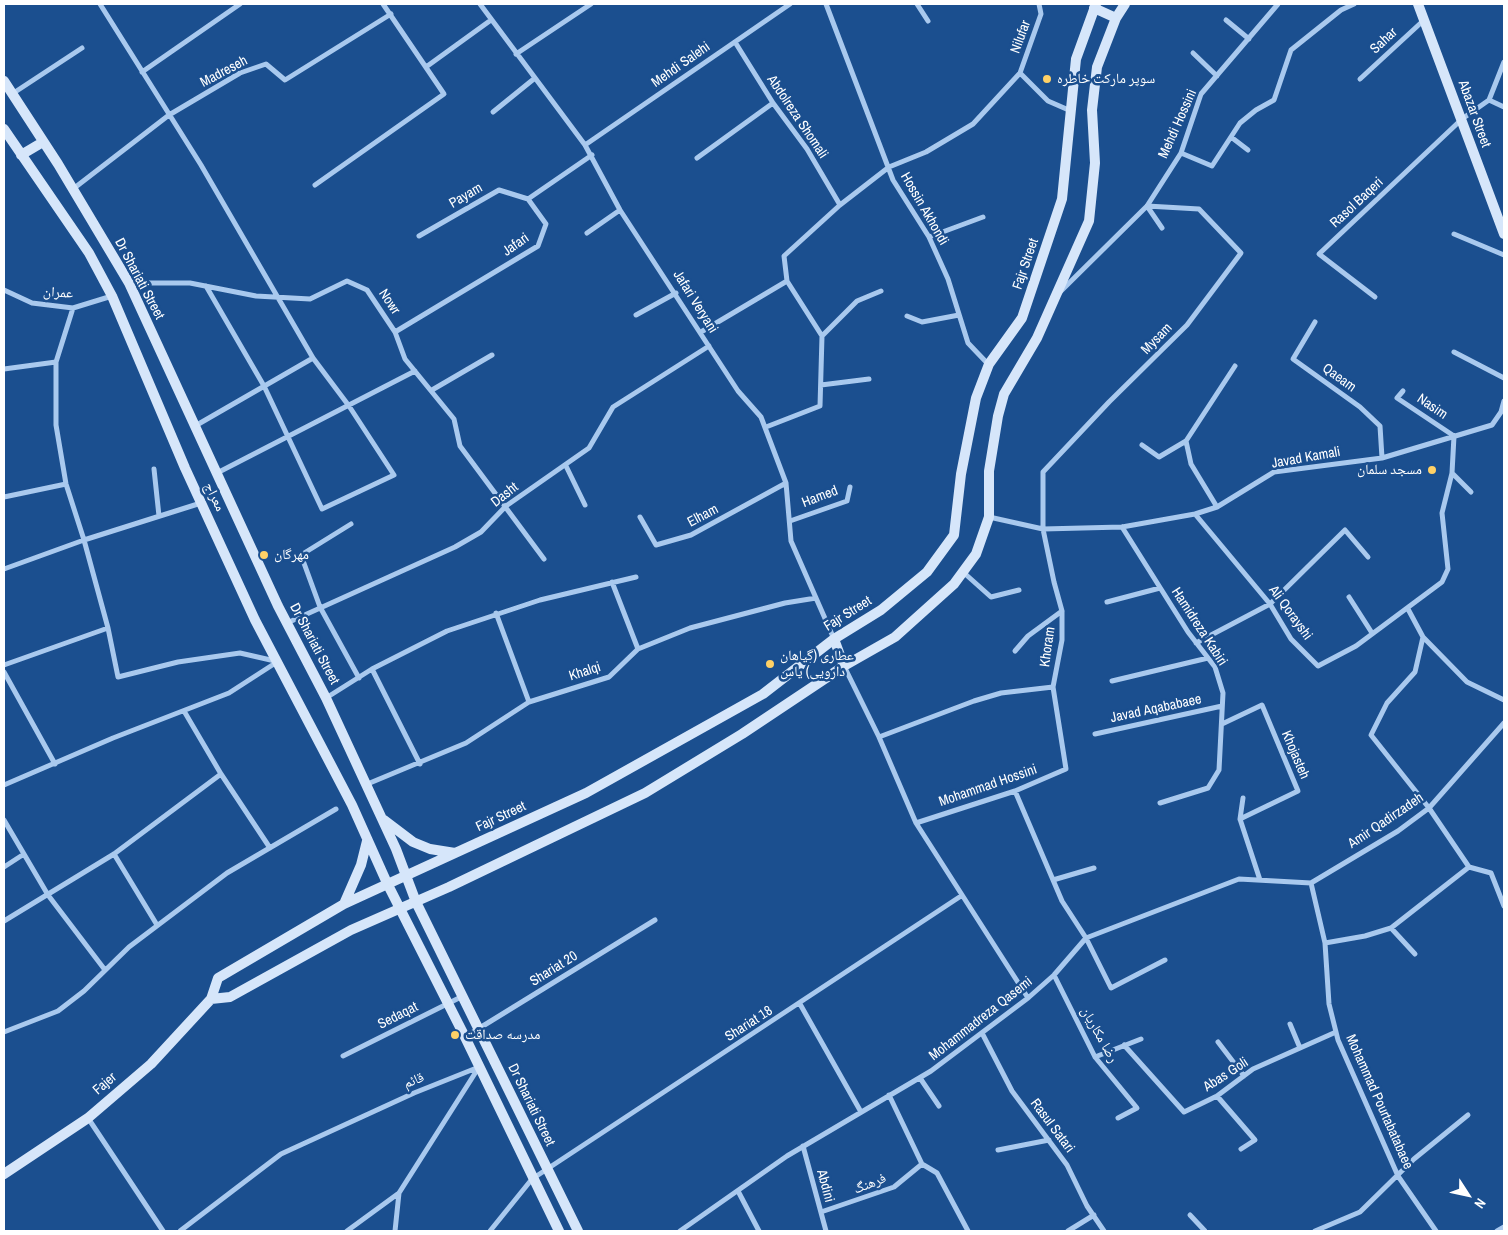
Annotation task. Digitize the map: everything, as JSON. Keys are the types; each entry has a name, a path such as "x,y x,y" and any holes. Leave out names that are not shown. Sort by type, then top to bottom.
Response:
{"main road":[{"path":"210,999 230,997 318,947 645,793 742,734 844,666 895,637 954,584 976,554 989,517 989,471 998,416 1004,394 1037,338 1089,221 1095,162 1092,110 1098,67 1116,18 1125,4"},
{"name":"Abazar Street","path":"1418,4 1504,234"},
{"path":"1095,6 1116,18"},
{"name":"Fajr Street","path":"210,999 218,978 344,904 586,793 763,694 834,638 881,610 919,578 954,535 961,474 976,398 989,364 1022,318 1062,199 1076,59 1095,6"},
{"name":"Dr Shariati Street","path":"4,82 73,190 129,283 287,623 326,698 416,902 578,1231"},
{"name":"معراج","path":"4,130 88,253 112,296 255,620 352,805 387,884"},
{"path":"21,155 43,142"},
{"path":"834,638 844,666"},
{"path":"381,819 413,842 430,849 456,854"},
{"path":"344,904 361,865 367,842"},
{"path":"387,884 465,1037 532,1179 559,1231"},
{"path":"426,921 428,905 435,893"},
{"name":"Fajer","path":"4,1174 88,1118 151,1064 210,999"}],"street":[{"path":"100,4 279,297 313,358 349,406 394,475 322,509 264,386 206,286"},
{"path":"142,72 240,4"},
{"path":"315,185 444,94 383,4"},
{"name":"Jafari Veryani","path":"480,4 592,155 620,210 676,293 738,391 762,417 786,483 791,541 834,638"},
{"path":"516,54 591,4"},
{"name":"Mehdi Salehi","path":"585,145 790,4"},
{"name":"Hossin Akhondi","path":"826,4 888,167 929,237 948,279 968,343 989,364"},
{"path":"917,4 928,21"},
{"name":"Nilufar","path":"1039,4 1041,14 1020,73 1048,101 1071,110"},
{"name":"Mehdi Hossini","path":"1058,294 1147,206 1181,153 1201,94 1278,4"},
{"path":"1181,153 1212,166 1245,119 1274,100 1291,50 1341,10 1354,4"},
{"name":"Madreseh","path":"73,190 169,115 240,73 266,64 285,80 391,14"},
{"name":"Sahar","path":"1360,79 1424,19"},
{"path":"426,67 491,20"},
{"path":"1226,20 1249,39"},
{"name":"Abdolreza Shomali","path":"735,42 773,103 807,149 840,205"},
{"path":"12,94 82,48"},
{"path":"1193,53 1217,76"},
{"path":"1462,119 1489,100 1504,62"},
{"path":"766,428 820,406 822,336 787,281 784,256 840,205 888,167 926,152 973,124 1020,73"},
{"path":"493,112 535,78"},
{"path":"1489,100 1504,106"},
{"path":"697,158 773,103"},
{"name":"Rasol Baqeri","path":"1375,297 1318,254 1462,119"},
{"path":"1231,137 1248,150"},
{"path":"528,199 592,155"},
{"name":"Payam","path":"418,236 499,190 528,199"},
{"name":"Jafari","path":"395,332 538,246 546,224 528,199"},
{"path":"1147,206 1162,228"},
{"name":"Mysam","path":"1043,530 1043,472 1109,402 1187,325 1240,253 1199,209 1147,206"},
{"path":"587,233 620,210"},
{"path":"929,237 983,217"},
{"path":"1454,234 1504,255"},
{"name":"Nowr","path":"129,283 190,283 256,296 310,299 347,281 367,290 395,332 405,359 454,419 460,446 544,560"},
{"path":"701,332 787,281"},
{"name":"عمران","path":"4,290 32,303 73,308 112,296"},
{"path":"822,336 857,301 881,291"},
{"path":"636,315 676,293"},
{"path":"73,308 56,362 56,425 66,484 84,540 108,628 118,677 178,662 240,654 277,661"},
{"path":"907,316 922,322 959,315"},
{"name":"Qaeam","path":"1315,322 1293,359 1360,407 1380,426 1382,458"},
{"name":"Dasht","path":"287,623 320,606 455,547 481,532 506,506 566,466 589,448 613,406 709,346"},
{"path":"1454,352 1504,378"},
{"path":"432,390 492,355"},
{"path":"195,426 313,358"},
{"path":"4,368 56,362"},
{"path":"1142,445 1159,457 1186,441 1235,366"},
{"path":"217,474 416,371"},
{"path":"820,385 869,379"},
{"name":"Nasim","path":"1403,391 1398,398 1454,436"},
{"name":"Javad Kamali","path":"989,517 1043,530 1122,527 1195,514 1217,507 1274,472 1382,458 1492,425 1502,414 1504,401"},
{"name":"Ali Qorayshi","path":"1195,514 1270,604 1291,639 1318,666 1356,646 1442,582 1448,570 1442,513 1452,473 1454,436"},
{"path":"1186,441 1191,464 1217,507"},
{"path":"566,466 585,505"},
{"path":"154,469 159,516"},
{"path":"1452,473 1471,492"},
{"name":"Elham","path":"640,517 656,545 691,535 786,483"},
{"path":"4,497 66,484"},
{"name":"Hamed","path":"790,521 847,501 850,487"},
{"path":"4,569 84,540 202,502"},
{"path":"352,524 301,555 320,606 359,678"},
{"name":"Hamidreza Kabiri","path":"1122,527 1196,643 1215,667 1223,693 1219,770 1208,788 1160,803"},
{"name":"Khoram","path":"1043,530 1062,611 1062,640 1053,687 1066,769"},
{"path":"1196,643 1270,604 1345,530 1368,558"},
{"path":"963,572 992,598 1019,590"},
{"path":"326,698 372,669 447,631 496,613 540,600 636,577"},
{"path":"612,582 638,649"},
{"path":"1107,602 1160,588"},
{"path":"1349,597 1372,633"},
{"name":"Khalqi","path":"365,785 420,764 466,743 530,702 609,677 638,649 690,628 785,603 816,598"},
{"path":"1408,608 1422,637 1467,682 1504,700"},
{"path":"1015,651 1028,636 1062,611"},
{"path":"496,613 530,702"},
{"path":"4,666 108,628"},
{"path":"1422,637 1415,672 1387,704 1371,735 1429,808 1469,867 1491,874 1504,906"},
{"path":"1112,682 1208,658"},
{"path":"4,785 229,693 277,661"},
{"path":"844,666 879,736 916,823 1028,998"},
{"path":"372,669 420,764"},
{"path":"4,672 55,764"},
{"path":"879,736 1001,693 1053,687"},
{"name":"Khojasteh","path":"1222,724 1262,705 1298,792 1240,819"},
{"name":"Javad Aqababaee","path":"1095,734 1222,706"},
{"path":"184,711 221,774 270,848"},
{"name":"Amir Qadirzadeh","path":"1311,883 1398,831 1429,808 1504,723"},
{"name":"Mohammad Hossini","path":"916,823 1016,792 1066,769"},
{"path":"4,921 114,854 221,774"},
{"path":"1016,792 1062,901 1086,938 1111,988 1166,960"},
{"path":"1243,798 1240,819 1260,880"},
{"path":"4,1032 58,1011 106,970 129,947 227,872 336,809"},
{"path":"4,820 48,895 106,970"},
{"path":"4,867 24,854"},
{"path":"114,854 157,925"},
{"path":"1325,943 1365,936 1391,928 1469,867"},
{"path":"1053,880 1094,868"},
{"name":"Mohammadreza Qasemi","path":"680,1231 803,1146 920,1078 1028,998 1054,975 1086,938 1239,880 1311,883"},
{"name":"Mohammad Pourtabatabaee","path":"1311,883 1325,943 1329,1004 1336,1032 1398,1176 1436,1231"},
{"name":"Shariat 18","path":"532,1179 961,896"},
{"name":"Shariat 20","path":"465,1037 655,920"},
{"path":"1391,928 1415,954"},
{"name":"رضا مکاریان","path":"1054,975 1095,1057 1136,1108 1118,1118"},
{"name":"Sedaqat","path":"343,1056 462,996"},
{"path":"800,1004 861,1112"},
{"path":"1290,1024 1300,1048"},
{"name":"Abas Goli","path":"1124,1046 1184,1112 1217,1096 1253,1069 1336,1032"},
{"name":"Rasul Satari","path":"982,1033 1012,1091 1067,1164 1104,1231"},
{"path":"1095,1057 1140,1039"},
{"path":"1218,1042 1244,1076"},
{"name":"قائم","path":"180,1231 281,1154 414,1093 494,1060"},
{"path":"347,1231 399,1193 479,1067"},
{"path":"920,1078 939,1106"},
{"path":"889,1095 922,1164 937,1173 968,1231"},
{"path":"1217,1096 1255,1140 1241,1149"},
{"path":"1315,1231 1325,1230 1360,1212 1414,1159 1468,1116"},
{"path":"88,1118 163,1231"},
{"path":"998,1150 1049,1140"},
{"name":"Abdini","path":"803,1146 826,1231"},
{"name":"فرهنگ","path":"821,1212 894,1187 922,1164"},
{"path":"490,1231 532,1179"},
{"path":"738,1191 759,1231"},
{"path":"395,1231 399,1193"},
{"path":"1190,1214 1203,1230"},
{"path":"1068,1231 1094,1215"},
{"path":"1497,1231 1504,1227"}],"place":[{"name":"سوپر مارکت خاطره","path":"1047,79"},
{"name":"مسجد سلمان","path":"1432,470"},
{"name":"مهرگان","path":"264,555"},
{"name":"عطاری (گیاهان دارویی) یاس","path":"770,664"},
{"name":"مدرسه صداقت","path":"455,1035"}]}
